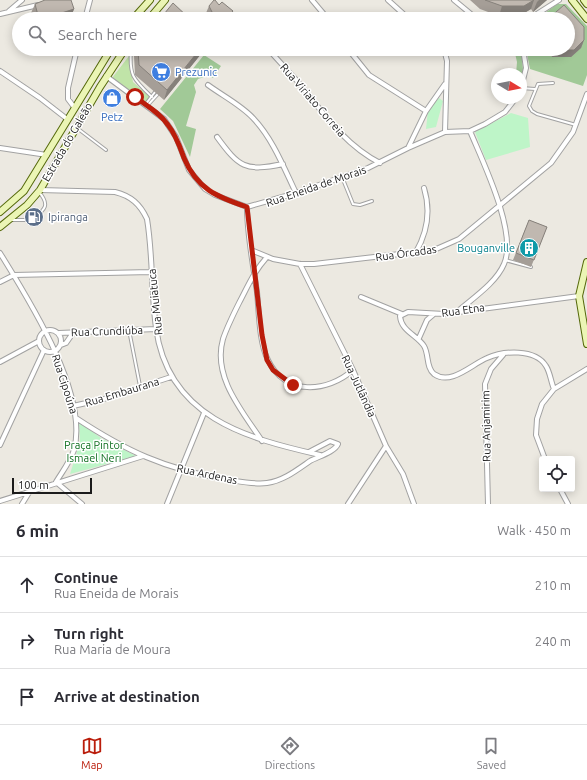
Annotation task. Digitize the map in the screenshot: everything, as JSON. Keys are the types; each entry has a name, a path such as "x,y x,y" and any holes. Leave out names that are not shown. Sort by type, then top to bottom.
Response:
{"main road":[{"path":"140,12 150,0"},
{"path":"155,12 165,0"},
{"path":"572,0 587,19"},
{"path":"584,0 587,4"},
{"name":"Estrada do Galeão","path":"0,212 24,191 48,155 74,107 107,56"},
{"path":"106,76 102,68 110,56"},
{"name":"Estrada do Galeão","path":"0,227 10,220 39,191 106,76 120,56"},
{"path":"587,262 579,296 587,344"}],"street":[{"path":"7,13 22,0"},
{"path":"87,12 90,0"},
{"path":"312,0 322,12"},
{"path":"388,0 401,12"},
{"path":"454,0 469,12"},
{"path":"539,12 557,0"},
{"path":"0,14 46,3"},
{"path":"74,107 68,99 68,88 75,56"},
{"name":"Rua Viriato Correia","path":"274,56 299,83 333,126 351,144 380,163"},
{"path":"354,56 369,75 426,112"},
{"path":"445,132 445,84 447,61 446,56"},
{"path":"524,56 526,68"},
{"path":"0,71 68,119"},
{"path":"106,76 170,126 195,179 215,195 247,207 262,335 267,360 273,370 293,385 313,388 336,382 353,370"},
{"path":"408,148 426,112 445,84"},
{"path":"208,86 244,109 260,126 283,164 296,193"},
{"name":"Rua Órcadas","path":"251,250 267,257 300,264 416,252 445,246 459,239 499,204 551,163 563,148 576,125 587,94"},
{"name":"Rua Eneida de Morais","path":"247,207 259,205 342,178 380,163 408,148 445,132 470,130 485,124 504,112 511,104"},
{"path":"457,312 491,282 504,264 507,238 499,204 470,130"},
{"path":"217,137 231,156 242,165 261,168 283,164"},
{"path":"0,148 48,155"},
{"path":"416,252 423,240 428,215 428,202 424,188"},
{"name":"Rua Muiatuca","path":"39,191 115,192 125,194 134,200 141,208 147,219 156,329 163,358 171,377 184,395 204,413 237,431 262,441 320,455"},
{"name":"Rua Cipoúna","path":"0,253 46,330 55,351 76,418 74,450 70,460 56,482"},
{"path":"262,441 235,401 227,386 223,371 221,353 227,328 254,272 267,257"},
{"name":"Rua Jutlândia","path":"300,264 353,370 386,446 403,474 414,504"},
{"path":"0,282 14,275 151,272"},
{"name":"Rua Etna","path":"402,314 413,311 435,314 457,312 579,296"},
{"path":"361,297 402,314 400,320 403,327 419,338 425,348 431,371 440,376 455,375 487,358 505,354 529,354 539,358 546,366 554,389"},
{"path":"419,338 427,320 435,314"},
{"name":"Rua Crundiúba","path":"46,330 55,330 59,333 73,333 156,329"},
{"path":"46,330 40,336 39,341 40,346 44,350 50,352 55,351 61,345 66,343 73,333"},
{"path":"59,333 61,337 61,345"},
{"path":"0,362 39,341"},
{"path":"0,445 44,350"},
{"name":"Rua Anjamirim","path":"488,504 485,384 491,369 499,358 505,354"},
{"path":"544,456 536,436 537,419 542,404 554,389 587,369"},
{"name":"Rua Embaurana","path":"73,406 104,399 171,377"},
{"path":"167,504 204,413"},
{"name":"Rua Ardenas","path":"76,418 104,436 144,456 180,470 243,482 267,483 280,479 320,455 334,449 338,444 330,441 309,452"},
{"path":"0,435 6,432"},
{"path":"348,504 386,446"},
{"path":"0,501 56,482 144,456"},
{"path":"56,482 82,504"},
{"path":"22,504 31,491"},
{"path":"562,492 568,504"}],"lane":[{"path":"132,56 131,63 134,80 152,97"},
{"path":"553,83 541,83 535,89 529,106 532,111 537,114 576,125"},
{"path":"527,88 535,89"},
{"path":"156,93 146,106 152,97 156,93"},
{"path":"76,127 106,150"},
{"path":"342,178 353,204 360,205 372,201"},
{"path":"10,220 32,220 40,214 46,204 46,200 39,191"},
{"path":"505,260 531,267"},
{"path":"129,330 140,387"}],"green space":[{"path":"557,4 566,4 574,12 546,12"},
{"path":"575,13 587,26 587,75 583,86 530,69 527,56 575,56"},
{"path":"129,56 133,82 150,97 145,103 112,78"},
{"path":"203,56 221,66 213,78 207,76 198,79 194,85 196,92 186,126 196,129 190,157 173,121 160,109"},
{"path":"516,56 522,56 523,68 516,68"},
{"path":"439,98 443,101 436,127 426,129 428,110"},
{"path":"511,113 528,118 530,147 486,160 475,132"},
{"name":"Praça Pintor Ismael Neri","path":"79,422 101,438 136,456 70,474 80,442"}],"building":[{"path":"45,0 71,0 74,9 65,12 37,12 35,4"},
{"path":"215,0 219,5 222,2 233,11 212,12 209,6"},
{"path":"485,0 534,0 524,6 502,6"},
{"path":"173,3 183,12 166,12"},
{"path":"564,5 570,12 556,12"},
{"path":"575,17 584,27 584,40 575,49"},
{"path":"138,56 194,56 167,90 139,65"},
{"name":"Bouganville","path":"529,220 547,227 534,260 516,253"}],"place":[{"name":"Prezunic","path":"161,72"},
{"name":"Petz","path":"112,98"},
{"name":"Ipiranga","path":"34,217"},
{"name":"Bouganville","path":"529,248"}],"route":[{"path":"135,97 157,113 170,126 189,170 195,179 215,195 247,207 262,335 267,360 273,370 293,385"}]}
